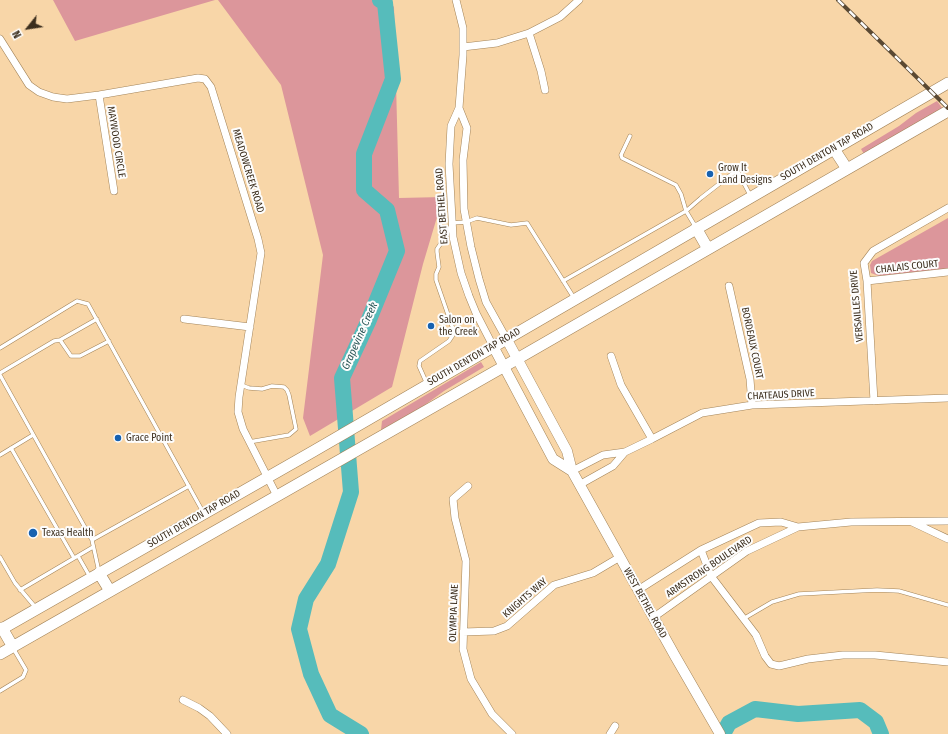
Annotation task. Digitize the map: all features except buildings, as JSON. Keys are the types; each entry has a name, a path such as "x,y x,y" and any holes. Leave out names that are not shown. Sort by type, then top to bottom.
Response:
{"main road":[{"name":"SOUTH DENTON TAP ROAD","path":"1,627 266,478 948,83"},
{"name":"SOUTH DENTON TAP ROAD","path":"0,654 948,111"},
{"path":"834,149 847,169"},
{"path":"696,228 708,249"},
{"name":"WEST BETHEL ROAD","path":"506,338 567,451 572,471 579,485 720,734"},
{"name":"WEST BETHEL ROAD","path":"493,346 553,458 572,471"},
{"path":"95,575 110,591"},
{"path":"1,627 13,646"}],"street":[{"name":"EAST BETHEL ROAD","path":"456,0 462,28 462,47 459,108 451,126 450,133 449,164 453,237 461,273 476,313 493,346"},
{"path":"462,47 497,43 529,34 560,17 579,0"},
{"path":"529,34 541,71 545,90"},
{"name":"MEADOWCREEK ROAD","path":"0,39 28,85 39,92 53,97 67,99 99,95 198,78 205,79 211,87 261,253 238,412 249,442 266,478 277,496"},
{"name":"MAYWOOD CIRCLE","path":"99,95 114,191"},
{"name":"EAST BETHEL ROAD","path":"459,108 467,128 463,160 464,209 466,222 486,302 506,338"},
{"name":"VERSAILLES DRIVE","path":"874,401 867,281 864,263 873,251 948,208"},
{"name":"CHALAIS COURT","path":"867,281 948,272"},
{"name":"BORDEAUX COURT","path":"729,286 750,379 752,405"},
{"path":"184,319 250,327"},
{"path":"611,356 621,385 652,439"},
{"name":"CHATEAUS DRIVE","path":"572,471 603,455 625,452 702,413 752,405 948,398"},
{"name":"CHATEAUS DRIVE","path":"579,485 613,466 625,452"},
{"name":"OLYMPIA LANE","path":"468,486 453,499 455,518 466,561 463,649 471,679 492,714 512,734"},
{"name":"ARMSTRONG BOULEVARD","path":"654,617 747,551 798,527 851,522 948,521"},
{"name":"ARMSTRONG BOULEVARD","path":"638,590 701,550 759,523 781,522 798,527"},
{"path":"910,522 948,539"},
{"path":"701,550 711,576 756,635 765,656 771,664 779,666 808,659 844,655 875,654 948,662"},
{"name":"KNIGHTS WAY","path":"463,632 494,631 507,626 554,585 593,572 620,557"},
{"path":"183,700 199,708 210,716 226,734"},
{"path":"610,734 615,726"}],"lane":[{"path":"630,136 621,155 622,158 676,185 681,194 686,211 696,228"},
{"path":"563,281 686,211 737,170 751,197"},
{"path":"427,384 419,366 420,361 449,341 453,335 453,329 436,280 436,274 439,267 436,252 437,248 446,236 452,224 466,222 477,218 511,225 527,223 574,299"},
{"path":"0,348 77,301 88,304 204,513"},
{"path":"95,575 92,540 0,374 54,341 60,340 97,319"},
{"path":"60,340 71,356 80,356 109,340"},
{"path":"241,385 249,388 262,389 272,386 284,387 287,390 296,429 292,433 249,442"},
{"path":"0,455 33,435"},
{"path":"11,448 76,557 95,575"},
{"path":"92,540 189,486"},
{"path":"20,590 93,547"},
{"path":"0,557 20,590 37,608"},
{"path":"743,619 772,602 799,594 877,590 899,591 948,604"},
{"path":"0,691 23,677 26,670 13,646"}],"shaded area":[{"path":"53,0 215,0 75,41"},
{"path":"218,0 388,0 394,7 399,198 443,197 423,264 392,387 310,436 303,418 323,255 281,85"},
{"path":"937,101 943,109 864,154 861,149"},
{"path":"948,218 948,269 879,276 871,273 870,265 872,261"},
{"path":"481,362 484,367 444,391 422,407 381,430 382,421"}],"waterway":[{"name":"Grapevine Creek","path":"361,734 330,715 311,674 299,629 306,599 328,564 351,492 342,378 368,322 397,251 387,210 364,190 364,154 393,79 385,3 380,0"},
{"name":"Grapevine Creek","path":"723,734 729,723 755,709 798,714 860,710 876,722 881,734"}],"railway":[{"path":"838,0 948,108"}],"place":[{"name":"Grow It Land Designs","path":"710,174"},
{"name":"Salon on the Creek","path":"431,326"},
{"name":"Grace Point","path":"118,438"},
{"name":"Texas Health","path":"33,533"}]}
